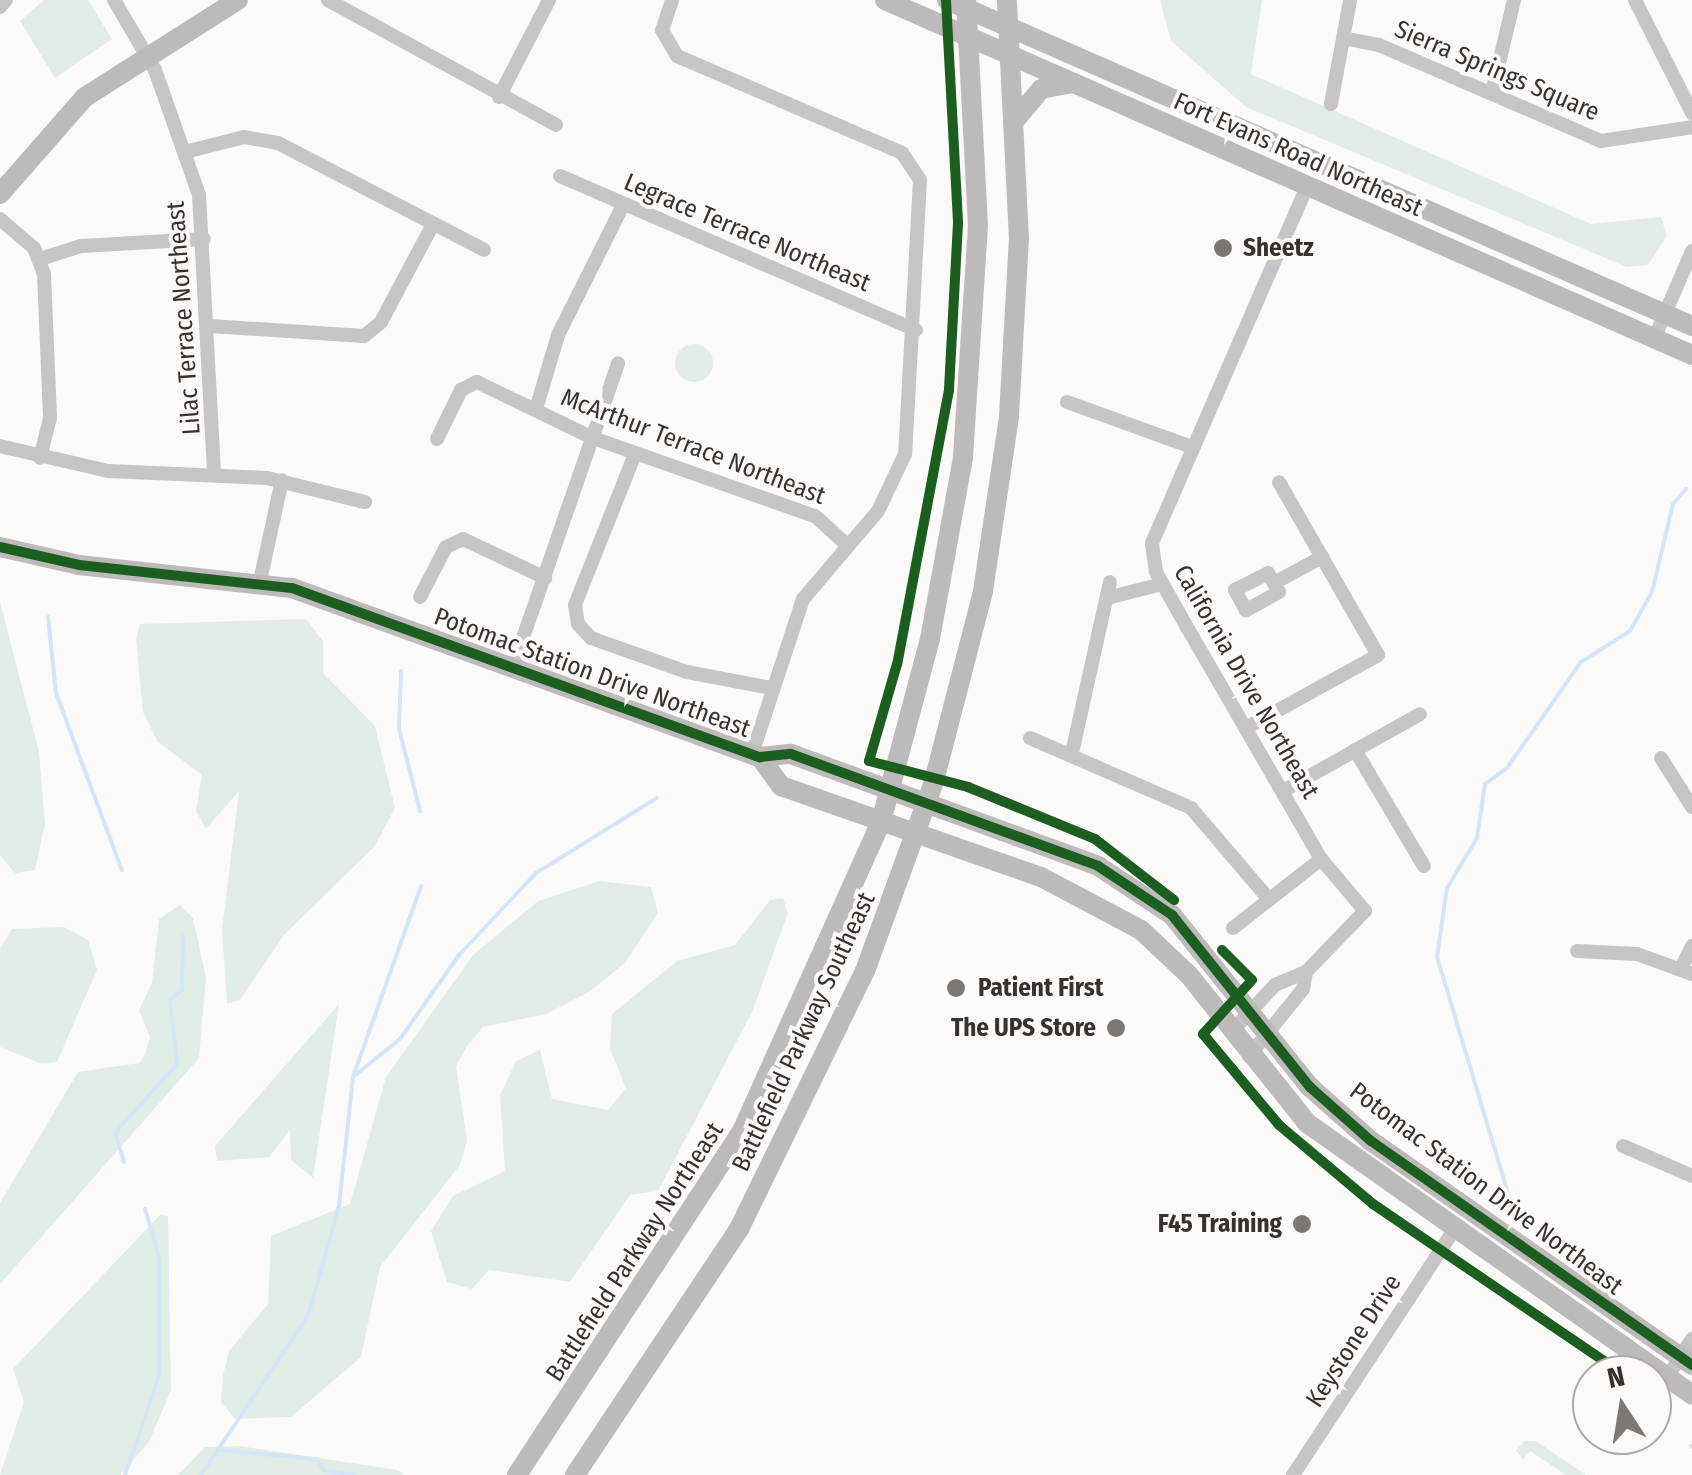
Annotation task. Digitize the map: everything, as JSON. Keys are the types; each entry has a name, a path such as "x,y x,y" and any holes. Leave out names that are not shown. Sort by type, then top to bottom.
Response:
{"main road":[{"path":"0,194 67,113 146,56 238,0"},
{"name":"Fort Evans Road Northeast","path":"885,0 1692,355"},
{"name":"Fort Evans Road Northeast","path":"947,0 966,4 1009,28 1692,326"},
{"path":"1007,0 1009,28"},
{"name":"Battlefield Parkway Northeast","path":"517,1475 742,1131 797,1025 881,822 930,639 963,457 978,226 966,4"},
{"name":"Battlefield Parkway Southeast","path":"574,1475 739,1229 865,972 927,803 973,638 1009,416 1016,119 1009,28"},
{"path":"1016,119 1040,89 1073,83"},
{"path":"1307,186 1323,179 1444,217"},
{"name":"Potomac Station Drive Northeast","path":"0,547 79,566 260,581 515,661 756,755 791,754 1125,881 1192,936 1268,1034 1371,1141 1686,1361"},
{"name":"Potomac Station Drive Northeast","path":"756,755 781,786 1041,877 1123,918 1170,954 1307,1123 1452,1233 1631,1355"}],"street":[{"path":"0,8 6,0"},
{"name":"Lilac Terrace Northeast","path":"114,0 146,56 185,152 204,239 214,472"},
{"path":"328,0 556,125"},
{"path":"499,96 549,0"},
{"path":"672,0 662,30 677,56 911,160 920,180 916,330 898,477 803,599 772,688 756,755"},
{"path":"1331,104 1350,0"},
{"path":"1492,93 1514,0"},
{"path":"1635,0 1692,113"},
{"name":"Sierra Springs Square","path":"1343,38 1492,93 1601,141 1692,127"},
{"path":"185,152 262,139 484,250"},
{"name":"Legrace Terrace Northeast","path":"560,176 916,330"},
{"name":"California Drive Northeast","path":"1306,972 1366,911 1321,859 1162,584 1152,543 1307,186"},
{"path":"536,410 565,320 623,205"},
{"path":"0,218 40,259 50,418 40,458"},
{"path":"210,326 364,336 382,322 433,224"},
{"path":"40,259 81,246 204,239"},
{"path":"1654,338 1692,251"},
{"path":"515,661 618,363"},
{"name":"McArthur Terrace Northeast","path":"437,439 468,384 634,454 815,516 845,543"},
{"path":"1067,402 1192,447"},
{"path":"0,446 108,471 214,472 282,480 364,502"},
{"path":"634,454 575,605 578,624 591,638 688,672 772,688"},
{"path":"260,581 282,480"},
{"path":"1246,728 1378,655 1279,482"},
{"path":"420,597 446,546 462,538 544,578"},
{"path":"1274,582 1322,557"},
{"path":"1072,753 1110,582"},
{"path":"1107,598 1162,584"},
{"path":"1282,791 1420,714"},
{"path":"1030,738 1191,808 1268,898"},
{"path":"1355,750 1424,866"},
{"path":"1661,758 1692,807"},
{"path":"1233,928 1321,859"},
{"path":"1577,951 1637,954 1687,971 1692,946"},
{"path":"1233,1030 1251,1010 1306,972"},
{"path":"1249,1056 1268,1034 1306,972"},
{"path":"1622,1146 1692,1176"},
{"name":"Keystone Drive","path":"1293,1475 1452,1233"},
{"path":"1686,1361 1692,1339"}],"shaded area":[{"path":"44,0 88,0 112,39 55,78 20,21"},
{"path":"1160,0 1262,0 1251,74 1591,224 1661,217 1667,236 1648,265 1627,267 1246,107 1171,41"},
{"path":"694,344 707,350 713,363 707,376 694,382 681,376 675,363 681,350"},
{"path":"0,602 39,752 45,824 35,870 15,873 0,855"},
{"path":"306,619 323,641 323,673 375,726 395,808 375,846 284,935 240,1000 227,1004 222,930 239,791 206,829 196,811 202,775 157,741 143,712 136,639 140,624"},
{"path":"599,881 651,887 658,913 625,963 589,992 546,1014 483,1027 467,1046 456,1066 467,1140 460,1165 380,1267 361,1357 291,1417 235,1419 221,1402 223,1375 229,1351 268,1304 271,1236 350,1204 386,1077 473,955 538,901"},
{"path":"783,898 788,913 752,1012 658,1191 630,1195 570,1282 489,1270 472,1289 447,1282 431,1231 453,1196 505,1171 500,1095 516,1061 540,1050 552,1099 608,1110 626,1088 610,1049 612,1014 677,961 735,945 770,900"},
{"path":"180,905 193,918 206,978 199,1058 0,1284 0,1203 78,1072 139,1063 145,1054 150,1037 139,1010 152,983 159,919"},
{"path":"64,927 88,940 97,970 57,1062 42,1064 0,1047 0,949 12,929"},
{"path":"339,1004 313,1178 291,1160 290,1130 269,1157 217,1161 215,1146"},
{"path":"160,1215 168,1216 171,1390 149,1442 120,1475 0,1475 24,1402 13,1369"},
{"path":"1525,1441 1536,1441 1586,1475 1566,1475 1530,1451 1523,1460 1516,1450"},
{"path":"239,1446 398,1470 404,1475 178,1475 205,1447"}],"waterway":[{"path":"1602,1268 1530,1226 1510,1200 1437,957 1447,888 1477,838 1485,784 1507,768 1581,662 1630,631 1652,592 1673,504 1686,489"},
{"path":"48,617 56,693 122,870"},
{"path":"401,671 399,729 420,811"},
{"path":"353,1077 400,1039 459,955 536,873 657,798"},
{"path":"201,1475 308,1316 339,1206 353,1077 421,886"},
{"path":"124,1162 115,1133 177,1064 170,1000 182,990 183,935"},
{"path":"125,1475 159,1376 159,1256 145,1209"},
{"path":"220,1450 316,1459 325,1471 354,1475"}],"cycle path":[{"path":"946,0 958,223 949,390 897,664 869,761 968,787 1095,839 1174,900"},
{"path":"0,547 79,565 292,588 760,757 791,754 1098,866 1172,915 1310,1087 1371,1141 1692,1365"},
{"path":"1222,950 1252,980 1203,1034 1279,1125 1373,1204 1596,1355"}],"place":[{"name":"Sheetz","path":"1223,248"},
{"name":"Patient First","path":"956,988"},
{"name":"The UPS Store","path":"1116,1028"},
{"name":"F45 Training","path":"1302,1224"}]}
